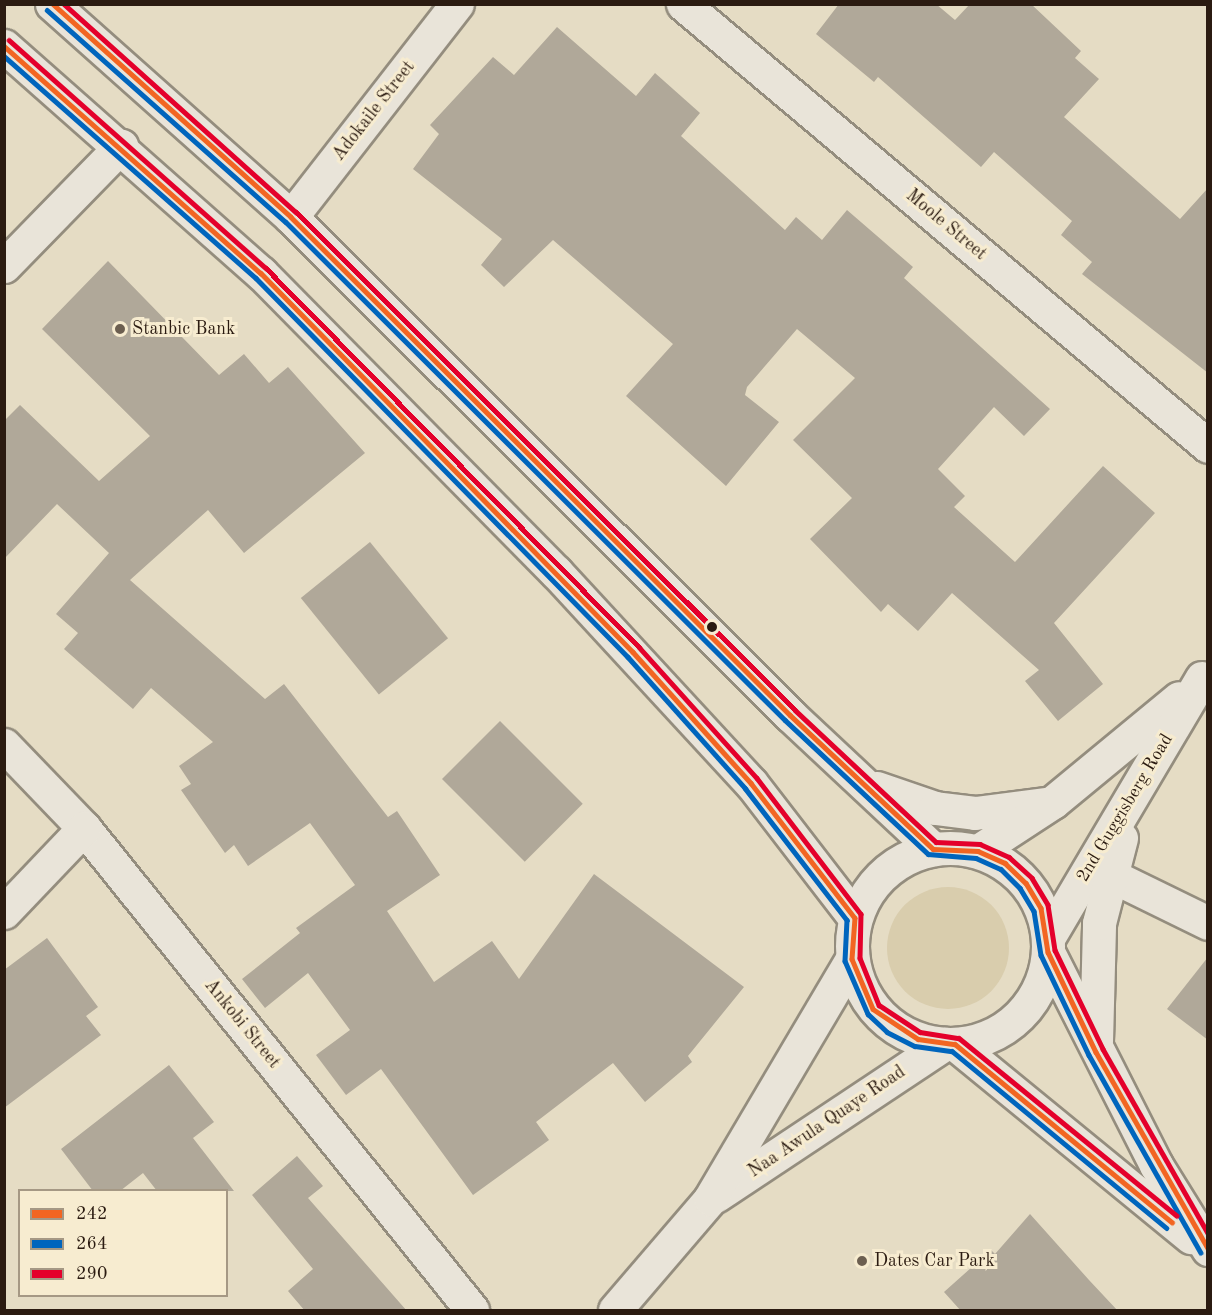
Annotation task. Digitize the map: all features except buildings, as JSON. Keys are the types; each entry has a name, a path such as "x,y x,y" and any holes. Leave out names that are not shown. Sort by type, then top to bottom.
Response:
{"main road":[{"path":"52,4 291,218 861,781 933,849"},
{"name":"Adokaile Street","path":"291,218 457,4"},
{"name":"Moole Street","path":"683,4 1208,446"},
{"path":"4,46 121,146 261,273 633,651 751,783 855,918"},
{"path":"4,266 121,146"},
{"name":"2nd Guggisberg Road","path":"1048,945 1205,675"},
{"name":"2nd Guggisberg Road","path":"978,851 1053,802 1205,675"},
{"name":"Ankobi Street","path":"4,745 84,828 472,1311"},
{"path":"861,781 897,798 965,812 1053,802"},
{"path":"1096,1052 1096,972 1108,874 1139,788"},
{"path":"4,912 84,828"},
{"path":"933,849 978,851 1005,863 1026,883 1041,908 1048,945 1096,1052 1208,1250 950,1044 891,1026 864,993 852,959 855,918 884,873 933,849"},
{"path":"1108,874 1208,923"},
{"path":"950,1044 1008,1025 1037,988 1048,945"},
{"name":"Naa Awula Quaye Road","path":"615,1311 710,1199 852,959"},
{"name":"Naa Awula Quaye Road","path":"710,1199 950,1044"}],"shaded area":[{"path":"948,887 971,892 991,905 1004,925 1009,948 1004,971 991,991 971,1004 948,1009 925,1004 905,991 892,971 887,948 892,925 905,905 925,892"}],"transit line":[{"name":"242","path":"53,4 291,217 790,715 933,849 978,851 1005,863 1026,883 1041,908 1048,952 1096,1052 1208,1248"},
{"name":"290","path":"64,4 296,212 795,710 936,842 980,844 1009,857 1032,878 1048,905 1055,950 1103,1049 1208,1233"},
{"name":"264","path":"47,10 286,222 785,720 928,854 976,858 1001,869 1020,888 1034,911 1041,955 1089,1055 1201,1253"},
{"name":"290","path":"9,40 266,268 639,647 757,778 861,914 860,958 879,1005 920,1032 959,1038 1177,1216"},
{"name":"242","path":"4,46 261,273 633,652 751,783 855,918 852,959 873,1009 918,1039 955,1044 1172,1222"},
{"name":"264","path":"4,56 256,278 628,657 745,788 847,920 845,961 868,1014 887,1032 915,1046 952,1051 1167,1228"}],"place":[{"name":"Stanbic Bank","path":"120,329"},
{"name":"Dates Car Park","path":"862,1261"}]}
